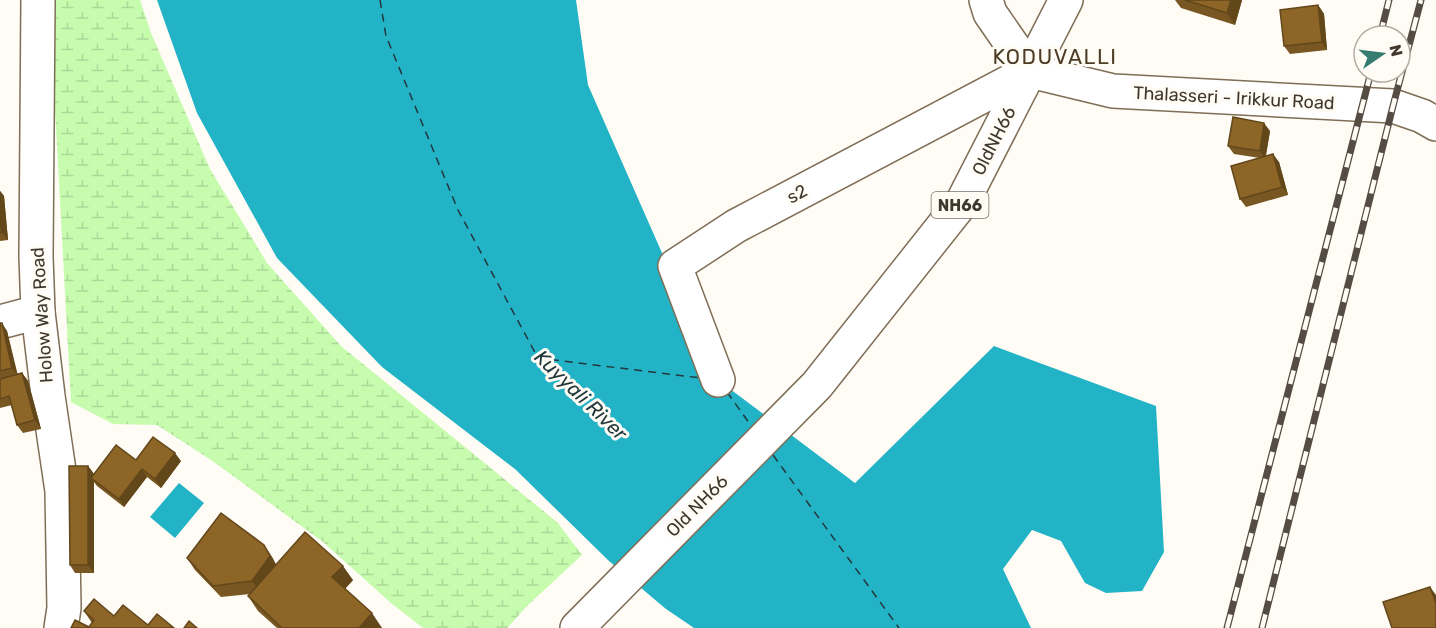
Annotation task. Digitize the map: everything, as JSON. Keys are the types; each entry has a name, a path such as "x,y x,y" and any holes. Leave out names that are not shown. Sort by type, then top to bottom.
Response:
{"main road":[{"name":"Holow Way Road","path":"38,0 36,245 38,312 62,491 64,608 61,628"},
{"path":"986,0 990,13 1030,71"},
{"name":"OldNH66","path":"817,385 963,201 1066,0"},
{"name":"Thalasseri - Irikkur Road","path":"1030,71 1113,91 1393,106 1422,116 1436,124"},
{"name":"s2","path":"718,380 675,266 736,226 1030,71"},
{"path":"0,322 38,312"},
{"name":"Old NH66","path":"577,628 817,385"}],"green space":[{"path":"50,0 140,0 151,33 210,169 267,263 341,346 558,523 582,555 528,605 507,628 423,628 391,603 323,542 214,462 157,425 113,424 71,402"}],"water":[{"name":"Kuyyali River","path":"157,0 576,0 588,85 718,380 855,483 994,346 1156,406 1164,552 1142,591 1106,593 1085,583 1061,541 1032,530 1003,569 1031,628 694,628 666,609 609,561 515,469 382,367 277,258 197,113"},
{"path":"179,483 204,503 175,538 150,517"}],"building":[{"path":"1185,0 1231,0 1227,13"},
{"path":"1318,5 1322,42 1284,46 1280,10"},
{"path":"1233,117 1264,123 1260,151 1228,146"},
{"path":"1273,154 1282,187 1240,199 1231,166"},
{"path":"0,208 2,232 0,232"},
{"path":"0,323 2,323 12,368 0,371"},
{"path":"22,373 35,420 17,425 9,396 0,399 0,379"},
{"path":"153,437 175,453 155,479 142,469 119,499 91,478 116,445 136,460"},
{"path":"69,466 88,466 88,565 70,565"},
{"path":"221,513 264,545 270,556 252,581 213,586 187,558"},
{"path":"305,532 343,566 332,577 372,613 359,628 282,628 248,596"},
{"path":"1430,587 1436,604 1436,628 1392,628 1383,602"},
{"path":"94,599 114,616 123,605 148,625 157,614 174,628 71,628 75,620 89,627 94,620 84,611"},
{"path":"189,621 197,628 184,628"}],"ferry route":[{"path":"380,0 386,36 458,210 538,358 701,378"},
{"path":"727,392 752,427"},
{"path":"773,455 899,628"}],"railway":[{"path":"1383,24 1389,0"},
{"path":"1262,628 1421,0"},
{"path":"1227,628 1368,84"}],"district":[{"name":"KODUVALLI","path":"1055,57"}]}
